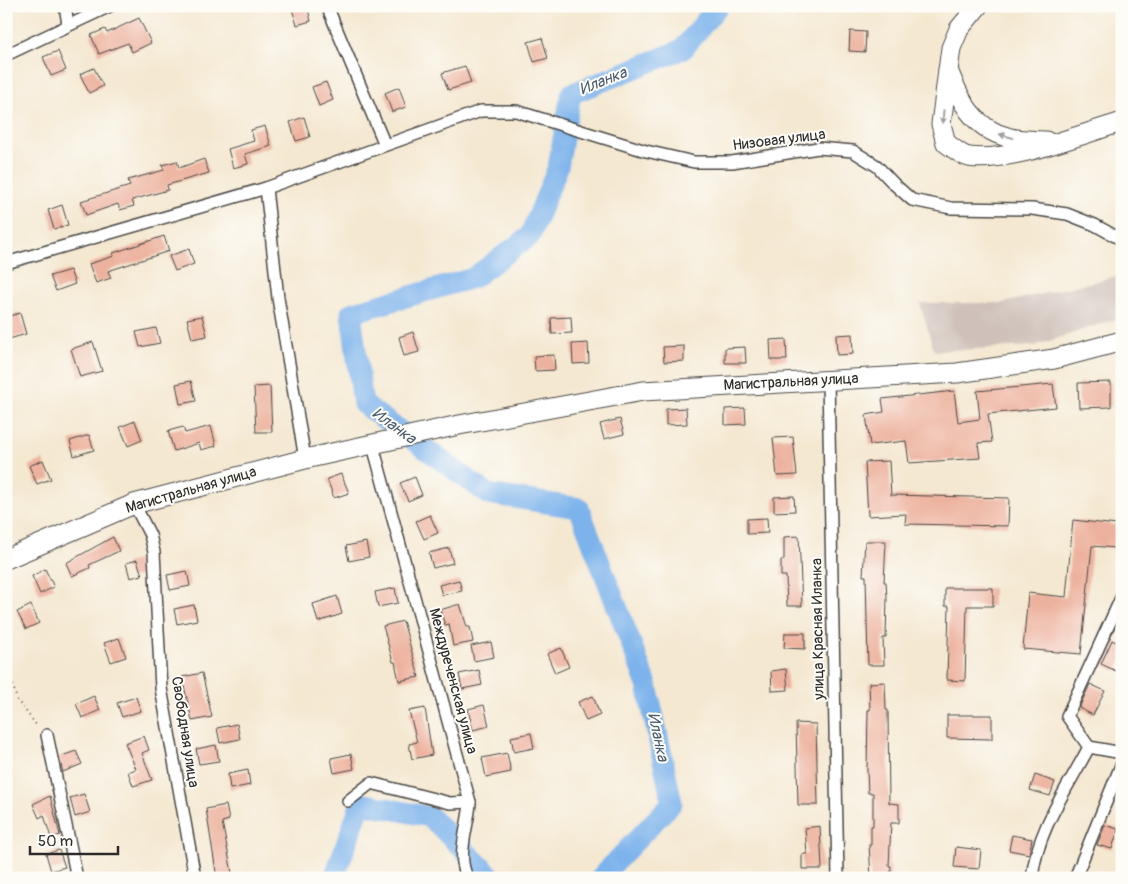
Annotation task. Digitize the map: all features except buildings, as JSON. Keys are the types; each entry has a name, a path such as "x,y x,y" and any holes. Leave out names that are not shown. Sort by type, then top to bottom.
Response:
{"main road":[{"path":"978,6 959,29 951,48 941,124 946,143 967,157 990,158 1019,153 1122,122"},
{"path":"948,69 958,95 970,116 989,130 1007,138 1054,142"},
{"name":"Магистральная улица","path":"6,558 134,504 377,441 459,425 643,391 957,373 1054,359 1122,341"}],"street":[{"path":"65,6 68,24"},
{"path":"6,55 68,24 110,6"},
{"path":"327,6 385,145"},
{"name":"Низовая улица","path":"6,263 266,188 481,111 516,111 548,119 646,151 694,162 732,162 818,148 853,151 877,166 912,200 951,208 1032,209 1067,214 1095,225 1122,240"},
{"path":"266,188 278,298 305,459"},
{"name":"улица Красная Иланка","path":"828,380 838,878"},
{"name":"Междуреченская улица","path":"377,441 470,802"},
{"name":"Свободная улица","path":"134,504 150,535 154,552 161,688 195,878"},
{"path":"1122,596 1067,716 1089,748 1122,753"},
{"path":"47,735 77,878"},
{"path":"1032,878 1034,860 1043,832 1089,748"},
{"path":"1075,878 1122,763"},
{"path":"348,801 371,784 450,803 470,802 462,857 463,870 468,878"}],"path":[{"path":"6,661 17,700 32,721 47,735"}],"shaded area":[{"path":"1122,275 1122,317 1034,346 934,351 920,303 1003,303"}],"waterway":[{"name":"Иланка","path":"600,878 672,803 647,685 579,508 488,494 363,404 351,313 473,278 530,236 558,167 571,94 683,49 718,6"},
{"name":"Иланка","path":"334,878 361,803 430,817 493,878"}]}
